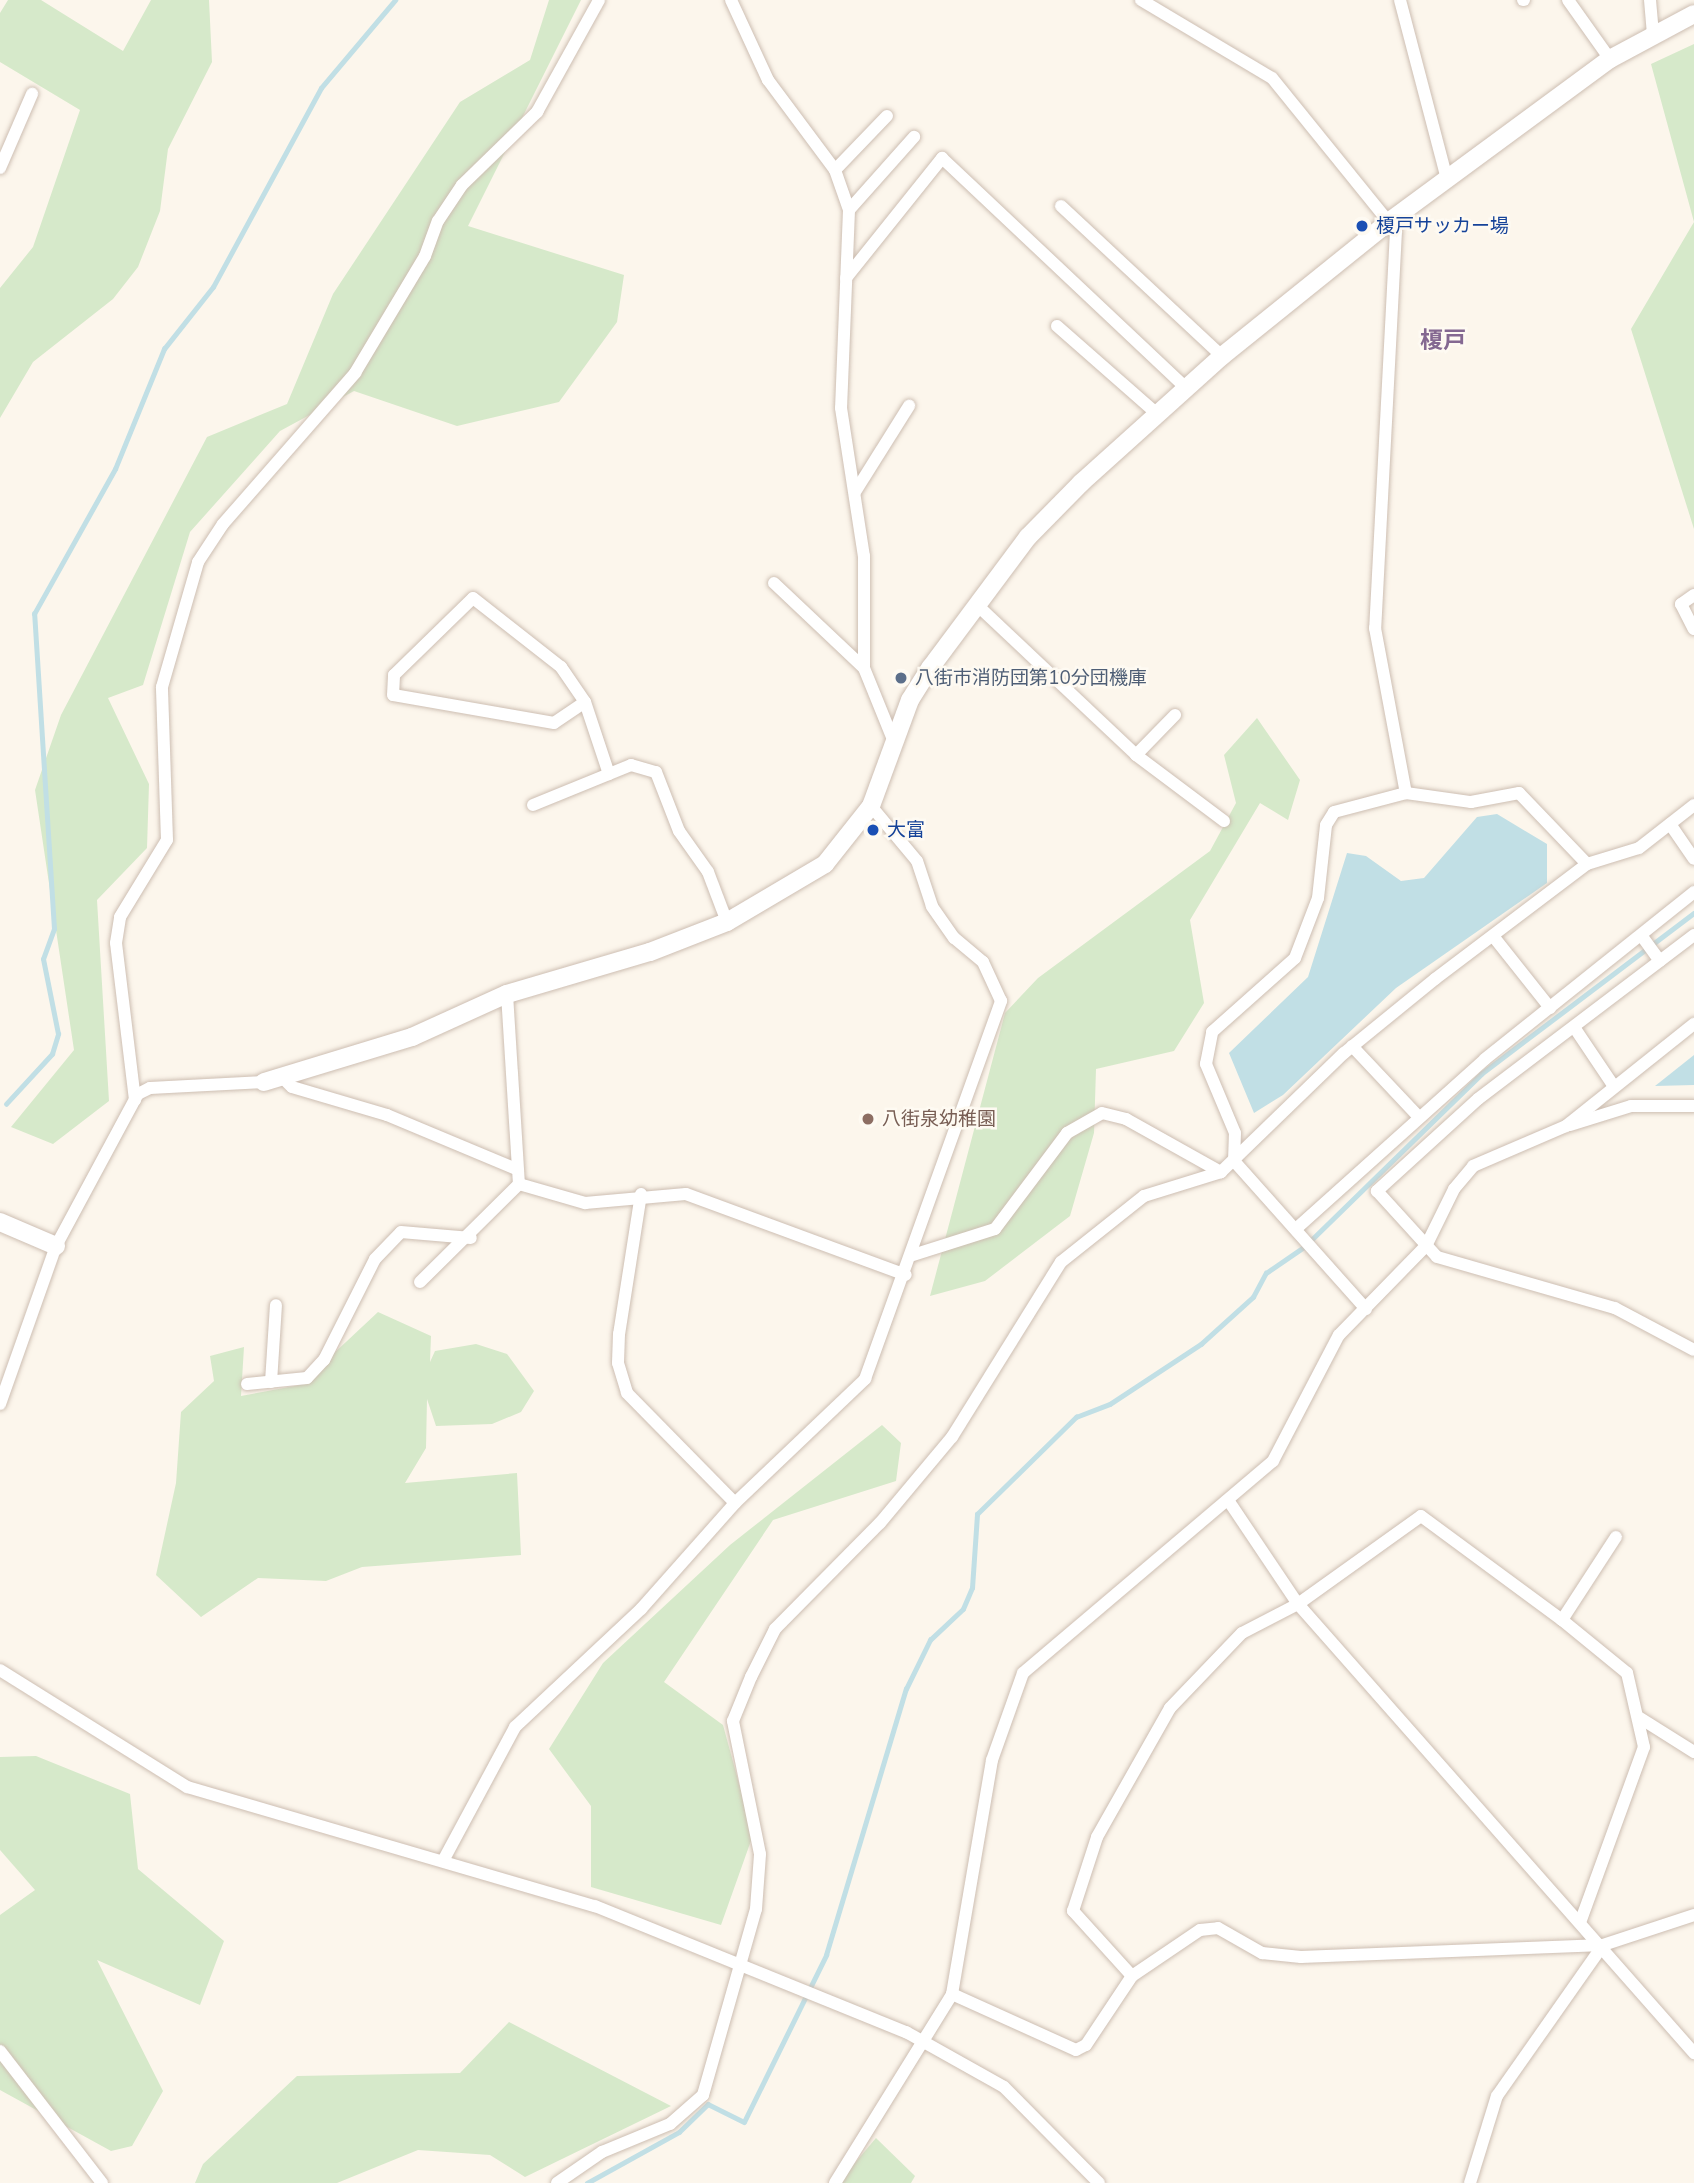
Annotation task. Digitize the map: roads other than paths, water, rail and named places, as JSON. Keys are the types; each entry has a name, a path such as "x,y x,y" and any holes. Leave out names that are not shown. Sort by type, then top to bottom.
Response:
{"street":[{"path":"135,1100 116,943 120,917 167,840 162,687 198,562 223,524 355,373 425,256 438,221 462,185 537,112 598,0"},
{"path":"731,0 768,80 835,170 849,210 841,408 864,556 864,668 894,742"},
{"path":"1141,0 1272,78 1396,231 1376,649 1406,793"},
{"path":"1400,0 1447,179"},
{"path":"1567,0 1611,59"},
{"path":"1650,0 1653,32"},
{"path":"0,1404 57,1246 135,1100 150,1088 264,1082 412,1037 507,994 727,922 825,864 871,806 910,700 976,604 1028,537 1222,356 1390,221 1611,59 1653,32 1694,14"},
{"path":"0,168 32,94"},
{"path":"835,170 887,116"},
{"path":"849,210 914,137"},
{"path":"846,278 942,158 1187,389"},
{"path":"1061,206 1222,356"},
{"path":"1057,326 1157,414"},
{"path":"855,492 909,406"},
{"path":"774,583 864,668"},
{"path":"1694,595 1681,604 1694,629"},
{"path":"585,702 554,723 393,695 394,675 473,598 561,667 585,702 609,774"},
{"path":"976,604 1136,755 1224,821"},
{"path":"1136,755 1175,715"},
{"path":"533,805 631,765 656,772 679,831 708,872 727,922"},
{"path":"1366,1309 1298,1227 1234,1161 1235,1133 1206,1064 1212,1032 1294,958 1318,898 1328,818 1406,793 1471,802 1519,793 1587,864"},
{"path":"557,2183 602,2152 670,2124 703,2095 744,1961 760,1854 733,1721 775,1629 880,1523 952,1437 1060,1262 1144,1196 1221,1172 1352,1046 1493,936 1587,864 1639,848 1694,805"},
{"path":"444,1859 515,1727 641,1609 735,1503 865,1379 906,1275 1001,1001 983,962 954,939 932,906 917,860 871,806"},
{"path":"1670,824 1694,859"},
{"path":"1298,1227 1419,1117 1694,892"},
{"path":"1641,935 1660,961"},
{"path":"1694,935 1478,1099 1377,1191 1437,1257 1615,1308 1694,1350"},
{"path":"1493,936 1550,1008"},
{"path":"507,994 519,1184"},
{"path":"1566,1126 1613,1085 1694,1024"},
{"path":"1574,1027 1613,1085"},
{"path":"1352,1046 1419,1117"},
{"path":"282,1077 292,1087 387,1115 516,1169"},
{"path":"835,2183 928,2042 952,1994 992,1760 1023,1673 1273,1461 1339,1335 1426,1246 1454,1189 1473,1166 1566,1126 1631,1106 1694,1106"},
{"path":"913,1255 995,1229 1067,1133 1102,1113 1126,1119 1221,1172"},
{"path":"519,1184 585,1203 641,1194 711,1200 906,1275"},
{"path":"420,1282 471,1238 519,1184"},
{"path":"641,1194 619,1334 618,1363 627,1393 735,1503"},
{"path":"0,1222 57,1246"},
{"path":"247,1384 307,1378 324,1360 375,1259 401,1232 471,1238"},
{"path":"271,1382 276,1305"},
{"path":"1228,1500 1297,1604 1581,1920 1694,2053"},
{"path":"1132,1976 1073,1911 1097,1837 1170,1708 1242,1633 1297,1604 1421,1516 1562,1620 1628,1673 1640,1718 1644,1747 1633,1790 1581,1920"},
{"path":"1562,1620 1616,1536"},
{"path":"0,1670 187,1787 444,1859 744,1961 928,2042 1004,2087 1100,2183"},
{"path":"1640,1718 1694,1752"},
{"path":"952,1994 1076,2050 1086,2045 1132,1976 1200,1930 1218,1928 1262,1953 1301,1957 1603,1945 1694,1915"},
{"path":"1470,2183 1497,2096 1603,1945"},
{"path":"0,2051 102,2183"}],"water":[{"path":"1497,814 1547,844 1547,883 1396,988 1283,1095 1254,1113 1229,1053 1308,977 1347,853 1366,856 1401,881 1424,878 1477,817"},
{"path":"1694,1055 1694,1085 1655,1086"}],"waterway":[{"path":"6,1104 52,1054 58,1034 43,959 54,929 34,614 115,469 164,349 213,287 321,88 395,0"},
{"path":"587,2183 679,2132 708,2104 744,2122 826,1955 906,1689 930,1640 963,1609 972,1588 977,1514 1076,1417 1110,1404 1201,1344 1253,1297 1266,1273 1304,1247 1481,1074 1694,913"}],"place":[{"name":"榎戸サッカー場","path":"1362,226"},
{"name":"八街市消防団第10分団機庫","path":"901,678"},
{"name":"大富","path":"873,830"},
{"name":"八街泉幼稚園","path":"868,1119"}],"district":[{"name":"榎戸","path":"1443,340"}]}
